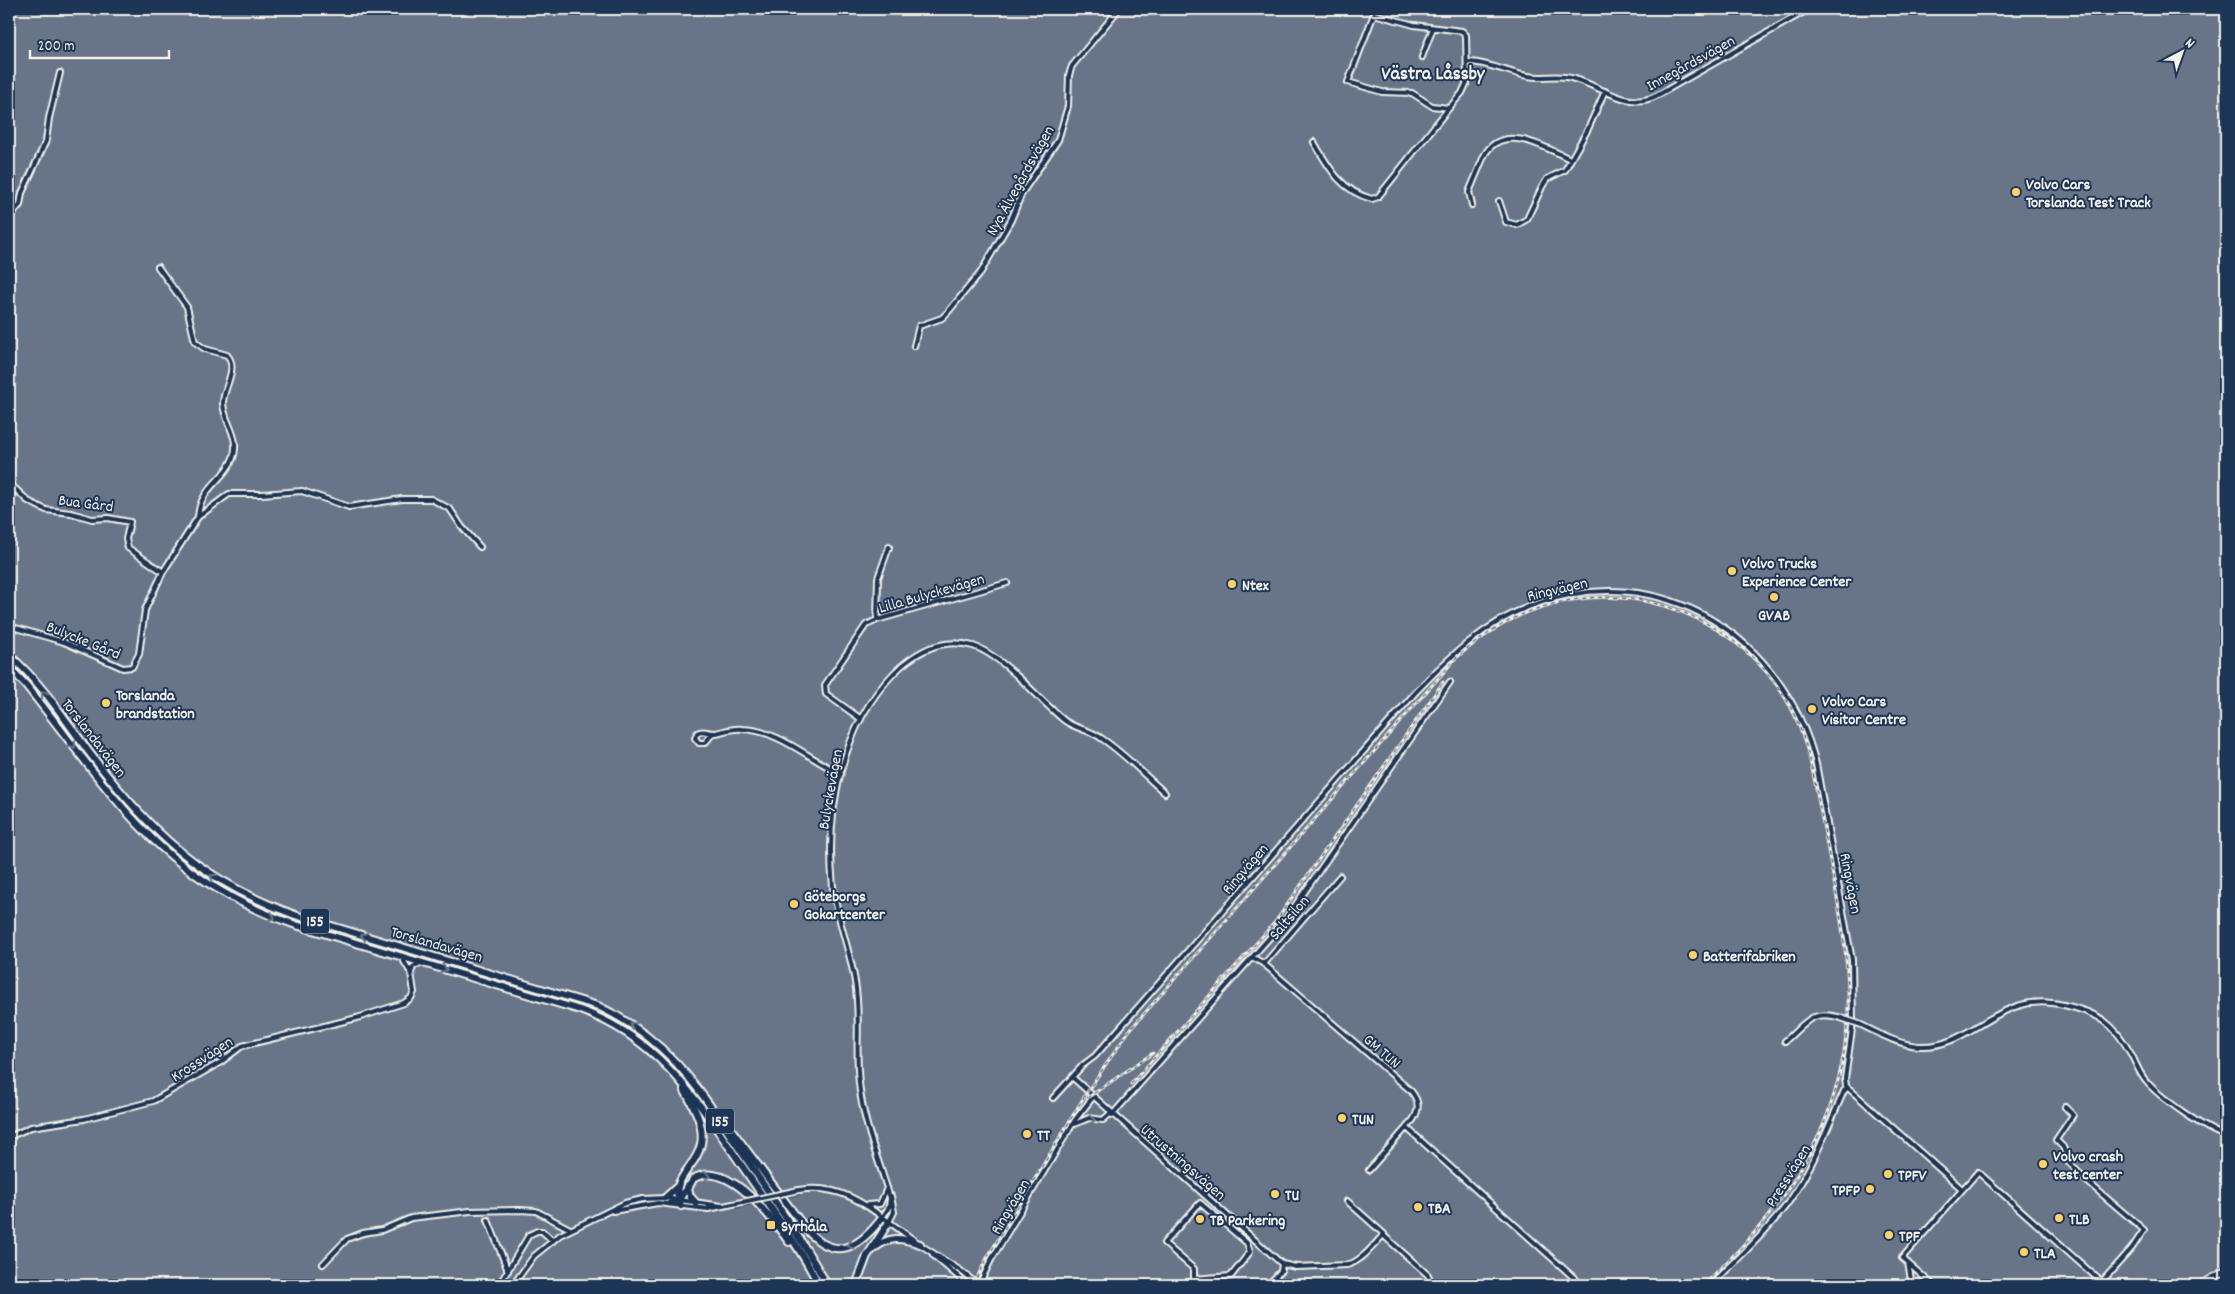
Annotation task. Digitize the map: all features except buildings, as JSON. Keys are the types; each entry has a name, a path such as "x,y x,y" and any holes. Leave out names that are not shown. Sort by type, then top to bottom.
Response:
{"main road":[{"name":"Torslandavägen","path":"9,655 34,681 141,817 187,858 214,878 252,898 295,915 598,1006 630,1022 671,1056 715,1114 808,1251 827,1285"},
{"name":"Torslandavägen","path":"9,667 36,697 128,817 155,844 184,868 222,893 266,914 598,1017 638,1040 673,1072 694,1096 796,1245 819,1285"},
{"path":"671,1056 683,1066 702,1089 805,1228 816,1239 833,1247 853,1245 866,1238 882,1218"},
{"path":"664,1198 678,1186 684,1172 697,1155 702,1139 695,1110 673,1072"},
{"path":"679,1203 688,1186 696,1177 710,1174 724,1178 737,1186 778,1227 815,1285"},
{"path":"678,1186 679,1203"},
{"path":"688,1186 690,1196 696,1203"},
{"path":"670,1203 679,1203"},
{"path":"856,1285 867,1256 888,1222"},
{"path":"867,1256 881,1243 892,1238 904,1238 920,1244"}],"street":[{"name":"Nya Älvegårdsvägen","path":"914,346 919,326 942,318 981,270 1011,220 1022,193 1058,140 1068,106 1069,75 1072,66 1119,9"},
{"name":"Innegårdsvägen","path":"1468,62 1530,76 1562,76 1633,102 1648,100 1809,9"},
{"path":"1314,142 1337,180 1353,191 1372,199 1381,193 1465,89 1468,62 1466,34 1462,31 1433,28 1374,14 1348,82 1382,92 1412,93 1432,106 1449,108"},
{"path":"1422,57 1433,28"},
{"path":"9,217 20,205 22,193 46,141 49,118 60,74"},
{"path":"1499,201 1506,222 1517,225 1527,219 1542,187 1548,179 1562,172 1570,159 1584,136 1605,91"},
{"path":"1472,205 1469,192 1484,156 1487,151 1504,140 1513,137 1522,139 1570,159"},
{"name":"Bulycke Gård","path":"9,626 64,642 128,670 137,659 145,610 163,572 198,516 201,503 209,488 229,466 234,453 233,432 223,401 231,364 227,355 205,349 195,342 187,307 158,267"},
{"name":"Bua Gård","path":"9,483 28,501 46,510 71,513 92,519 108,518 130,522 126,539 128,548 163,572"},
{"name":"Bulycke Gård","path":"198,516 224,496 234,493 262,494 302,490 345,507 422,498 438,502 450,509 462,528 480,547"},
{"path":"877,620 878,578 889,547"},
{"name":"Lilla Bulyckevägen","path":"861,718 826,694 825,685 866,625 877,620 1007,583"},
{"name":"Ringvägen","path":"1053,1098 1083,1065 1095,1056 1415,693 1451,657 1485,630 1520,610 1559,597 1603,592 1633,594 1674,603 1717,623 1736,635 1760,658 1782,684 1797,710 1808,736 1816,764 1849,939 1854,1006 1845,1079 1847,1088"},
{"name":"Bulyckevägen","path":"888,1222 894,1213 894,1206 862,1109 858,1072 855,982 833,889 832,837 841,774 849,745 861,718 881,688 912,657 927,649 945,644 972,646 990,653 1065,721 1102,738 1165,793"},
{"path":"1072,1125 1089,1118 1103,1120 1112,1114 1285,920 1450,682"},
{"path":"713,733 710,740 705,743 699,743 695,738 700,731 713,733 727,729 756,730 776,738 841,774"},
{"name":"Saltsilon","path":"1264,964 1340,876"},
{"name":"Krossvägen","path":"9,1136 31,1127 84,1119 153,1101 221,1062 242,1046 341,1023 402,1004 410,1000 414,994 411,974 407,963 401,956"},
{"path":"1252,957 1264,964"},
{"path":"411,974 414,966 422,963"},
{"name":"GM TUN","path":"1264,964 1414,1095 1418,1102 1418,1112 1369,1170"},
{"path":"1785,1041 1814,1016 1822,1014 1859,1024 1901,1042 1926,1046 1951,1040 2004,1010 2024,1003 2049,1002 2085,1010 2105,1020 2116,1030 2140,1072 2155,1090 2190,1116 2226,1136"},
{"path":"1072,1077 1093,1097"},
{"path":"1847,1088 1962,1189"},
{"name":"Pressvägen","path":"1711,1285 1732,1266 1785,1207 1809,1169 1847,1088"},
{"name":"Utrustningsvägen","path":"1093,1097 1282,1264"},
{"name":"Ringvägen","path":"978,1285 1078,1114 1093,1097"},
{"path":"2065,1107 2073,1115 2056,1140 2062,1147 2069,1162 2144,1230 2139,1240 2104,1283 2099,1285"},
{"path":"1406,1128 1582,1285"},
{"path":"1933,1285 1902,1258 1978,1172 2104,1283"},
{"path":"513,1285 534,1256 553,1240 570,1229 635,1200 664,1198 708,1209 799,1190 830,1189 852,1197 865,1205 961,1271 978,1285"},
{"path":"865,1205 880,1204 888,1190"},
{"name":"Bulyckevägen","path":"882,1218 890,1204 888,1190"},
{"path":"1347,1201 1428,1275 1432,1285"},
{"path":"604,1214 637,1205 670,1203"},
{"path":"679,1203 722,1206"},
{"path":"1188,1285 1194,1279 1230,1276 1250,1252 1247,1243 1200,1204 1164,1243 1194,1269 1194,1279"},
{"path":"323,1264 347,1239 363,1233 382,1230 411,1218 470,1211 520,1210 536,1212 570,1229"},
{"path":"488,1220 508,1271"},
{"path":"500,1285 526,1238 533,1232 542,1231 553,1240"},
{"path":"1268,1285 1281,1271 1282,1264 1296,1267 1347,1265 1354,1263 1384,1235"},
{"path":"920,1244 968,1285"},
{"path":"1908,1263 1912,1285"},
{"path":"2200,1285 2226,1272"}],"water":[{"path":"9,9 2226,9 2226,1285 9,1285"}],"pier":[{"path":"798,1187 800,1195 734,1209 732,1202"}],"railway":[{"path":"973,1285 987,1258 1087,1092 1129,1031 1456,658 1495,629 1528,612 1575,599 1612,597 1648,602 1682,612 1714,628 1744,649 1769,675 1790,706 1808,752 1816,785 1843,934 1847,966 1847,1030 1842,1063 1833,1098 1823,1125 1811,1151 1781,1200 1744,1244 1703,1285"},
{"path":"1131,1084 1275,922 1443,682"},
{"path":"1087,1098 1153,1053"}],"place":[{"name":"Volvo Cars Torslanda Test Track","path":"2016,192"},
{"name":"Volvo Trucks Experience Center","path":"1732,571"},
{"name":"Ntex","path":"1232,584"},
{"name":"GVAB","path":"1774,597"},
{"name":"Torslanda brandstation","path":"106,703"},
{"name":"Volvo Cars Visitor Centre","path":"1812,709"},
{"name":"Göteborgs Gokartcenter","path":"794,904"},
{"name":"Batterifabriken","path":"1693,955"},
{"name":"TUN","path":"1342,1118"},
{"name":"TT","path":"1027,1134"},
{"name":"Volvo crash test center","path":"2043,1164"},
{"name":"TPFV","path":"1888,1174"},
{"name":"TPFP","path":"1870,1189"},
{"name":"TU","path":"1275,1194"},
{"name":"TBA","path":"1418,1207"},
{"name":"TLB","path":"2059,1218"},
{"name":"TB Parkering","path":"1200,1219"},
{"name":"Syrhåla","path":"771,1225"},
{"name":"TPF","path":"1889,1235"},
{"name":"TLA","path":"2024,1252"}],"district":[{"name":"Västra Låssby","path":"1433,72"}]}
